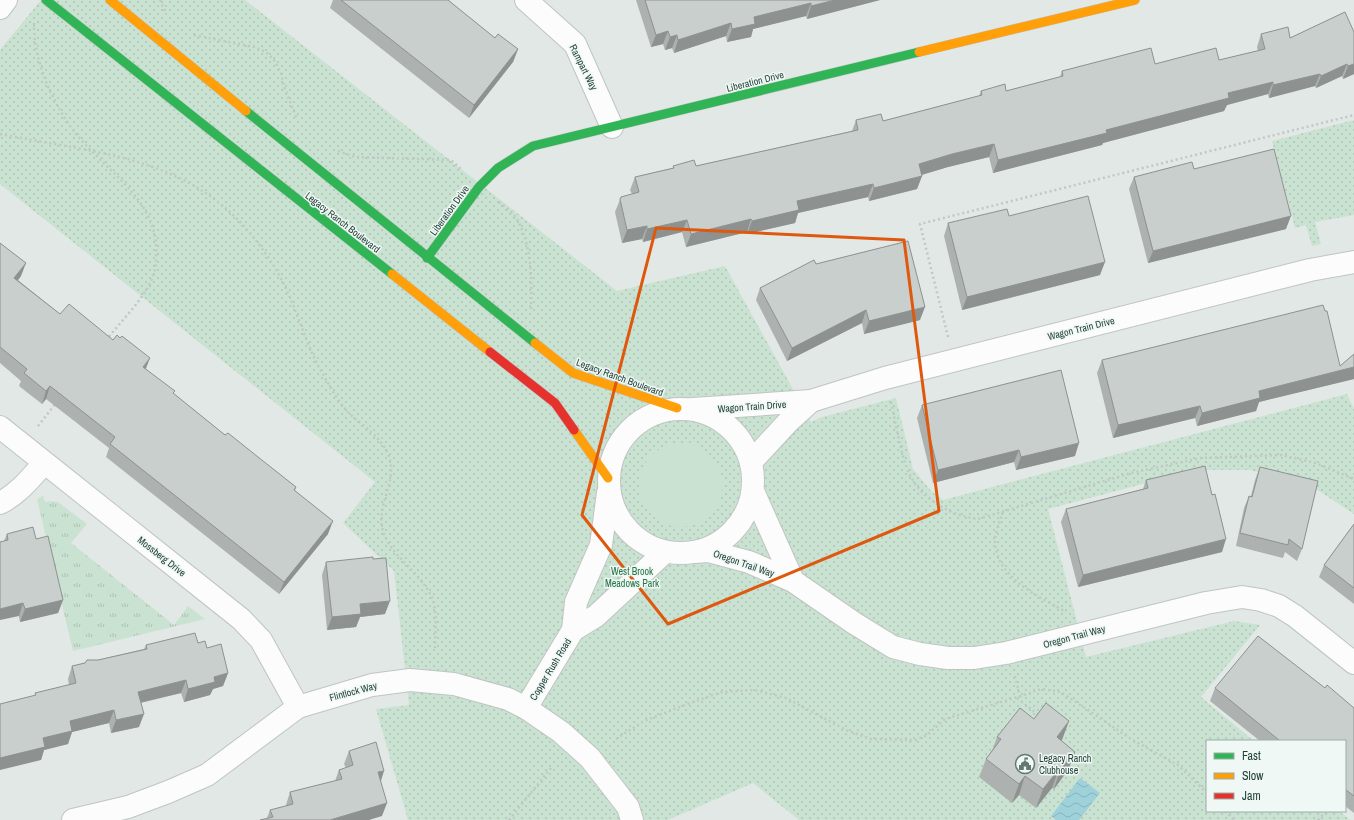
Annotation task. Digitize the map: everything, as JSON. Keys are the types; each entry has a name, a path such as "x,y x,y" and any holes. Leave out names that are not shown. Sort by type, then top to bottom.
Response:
{"street":[{"path":"0,8 6,0"},
{"name":"Legacy Ranch Boulevard","path":"46,0 555,403 608,484"},
{"name":"Legacy Ranch Boulevard","path":"110,0 427,258 574,373 685,409"},
{"name":"Rampart Way","path":"526,0 575,44 612,127"},
{"name":"Liberation Drive","path":"427,258 479,187 498,168 532,146 1135,0"},
{"name":"Wagon Train Drive","path":"608,484 612,457 622,438 637,423 656,413 685,409 811,401 923,368 1310,270 1354,262"},
{"name":"Wagon Train Drive","path":"751,462 789,421 811,401"},
{"path":"685,409 712,416 730,427 743,443 751,462 753,491 746,513 733,531 715,545 694,552"},
{"name":"Mossberg Drive","path":"0,427 241,619 261,640 298,708"},
{"path":"0,503 9,499 27,483 44,463"},
{"path":"608,484 614,511 627,530 645,544 666,552"},
{"name":"Copper Rush Road","path":"526,708 573,630 576,602 601,545 608,484"},
{"name":"Oregon Trail Way","path":"753,491 793,581"},
{"name":"Oregon Trail Way","path":"666,552 708,551 742,560 793,581 854,623 893,646 920,654 948,658 974,658 1006,653 1206,603 1242,597 1261,600 1280,606 1295,616 1354,663"},
{"name":"Copper Rush Road","path":"573,630 596,616 666,552"},
{"name":"Flintlock Way","path":"73,820 128,807 168,792 207,774 298,708 372,685 410,680 454,684 508,699 526,708 560,732 590,758 628,807 632,820"}],"path":[{"path":"160,0 168,17"},
{"path":"34,17 38,49 49,86 73,130 94,151 143,206 152,222 156,239 156,267 151,280 141,296 106,340"},
{"path":"191,34 254,47 266,52 274,60 281,73 290,106 300,124"},
{"path":"948,340 920,224 1354,115"},
{"path":"0,134 94,151 134,160 160,168 193,185 233,214 256,241 275,267 292,299 320,369 345,409 384,447 390,458 390,472 380,520 383,532 390,546 426,587 432,597 435,608 436,650"},
{"path":"336,151 355,157 451,160 458,166"},
{"path":"509,210 518,221 530,263 531,311"},
{"path":"889,396 908,472 922,491 934,503 964,518 978,519 1131,473 1202,458 1281,455 1316,463 1354,480"},
{"path":"22,446 57,402"},
{"path":"1003,512 995,542 998,557 1004,568 1026,588 1072,615"},
{"path":"1014,672 1018,697 1045,719"},
{"path":"616,739 644,721 722,692 755,690 786,698 846,730 871,739 904,741 916,740 927,735 945,719 1041,689 1061,692 1131,740 1178,765 1206,793"},
{"path":"509,820 551,768"},
{"path":"1226,812 1234,820"},
{"path":"1318,820 1325,812"}],"highlighted area":[{"path":"656,228 904,240 939,511 668,624 582,515"}],"green space":[{"name":"West Brook Meadows Park","path":"41,0 245,0 617,291 725,266 811,422 822,417 896,398 913,469 931,491 943,500 1347,394 1354,409 1354,514 1319,491 1251,470 1196,470 1048,509 1086,657 1234,621 1260,625 1201,697 1253,740 1206,740 1206,812 1340,812 1350,820 799,820 753,783 668,820 408,820 376,709 409,705 394,571 343,523 375,482 0,184 0,50"},
{"path":"1354,120 1354,215 1315,222 1321,244 1312,246 1306,225 1295,228 1272,141"},
{"path":"681,443 697,446 711,455 720,469 723,485 720,501 711,515 697,524 681,527 665,524 651,515 642,501 639,485 642,469 651,455 665,446"},
{"path":"43,496 45,502 58,502 87,524 71,543 174,625 188,606 205,619 73,651 37,499"}],"water":[{"path":"1080,778 1100,793 1079,820 1056,820 1051,816"}],"building":[{"path":"341,0 448,0 495,38 498,34 518,49 474,105"},
{"path":"645,0 835,0 811,6 811,3 754,17 755,24 732,29 731,23 678,40 677,35 670,37 668,31 656,35"},
{"path":"1345,12 1354,32 1354,64 1348,66 1347,64 1321,76 1320,74 1273,85 1273,82 1228,93 1229,98 1106,130 1107,133 998,160 994,144 952,154 919,164 922,176 874,188 873,184 797,201 799,210 752,221 751,219 691,234 687,220 647,229 647,226 627,230 620,199 621,197 639,192 635,177 674,168 673,166 694,160 696,166 858,130 856,120 881,114 883,121 982,95 981,91 1005,84 1006,91 1063,76 1062,71 1151,48 1155,64 1216,48 1219,60 1265,49 1261,34 1288,27 1290,38"},
{"path":"1274,149 1291,216 1153,251 1134,177 1192,162 1194,169"},
{"path":"1088,196 1105,262 967,297 948,223 1007,209 1009,216"},
{"path":"908,241 925,307 869,321 866,310 792,348 760,288 814,260 816,264"},
{"path":"0,243 26,263 14,278 60,314 69,304 113,340 117,335 120,338 122,336 150,358 143,367 175,391 173,393 225,435 228,433 296,487 294,490 333,521 284,582 110,444 115,437 50,386 46,391 24,373 27,369 0,347"},
{"path":"1323,305 1325,311 1327,311 1340,366 1354,354 1354,367 1259,391 1260,398 1202,413 1200,406 1118,425 1102,360"},
{"path":"1061,370 1079,443 1021,457 1019,450 938,470 922,405"},
{"path":"1205,466 1212,495 1215,494 1226,539 1083,575 1066,509 1148,488 1146,480"},
{"path":"1260,467 1318,481 1302,549 1289,539 1288,545 1240,533 1249,496 1252,497"},
{"path":"1354,524 1354,588 1324,565"},
{"path":"33,527 36,539 48,536 63,600 25,609 23,603 0,609 0,542 8,540 7,534"},
{"path":"373,557 373,559 386,558 390,601 360,604 361,614 332,617 326,562"},
{"path":"195,633 198,643 205,641 207,648 221,644 228,673 214,677 215,682 188,689 186,680 138,692 144,714 116,720 114,710 70,721 72,731 43,738 45,747 0,758 0,704 36,695 35,693 76,683 72,666 85,663 87,660 98,660 147,649 146,645"},
{"path":"1258,636 1325,688 1327,685 1354,708 1354,796 1346,790 1346,740 1279,740 1215,688"},
{"name":"Legacy Ranch Clubhouse","path":"1046,703 1069,721 1057,737 1075,752 1043,789 1025,776 1019,784 986,759 1001,739 997,737 1020,708 1034,719"},
{"path":"376,742 384,771 378,772 387,803 330,820 260,820 273,817 270,810 293,804 290,792 342,779 339,770 353,765 349,751"}],"traffic: fast":[{"path":"46,0 392,274"},
{"path":"427,258 479,187 498,168 533,146 919,52"},
{"path":"246,111 535,343"}],"traffic: slow":[{"path":"110,0 246,111"},
{"path":"919,52 1135,0"},
{"path":"392,274 490,352"},
{"path":"535,343 573,373 677,408"},
{"path":"574,430 608,478"}],"traffic: jam":[{"path":"490,352 555,403 574,430"}],"place":[{"name":"Legacy Ranch Clubhouse","path":"1025,764"}]}
